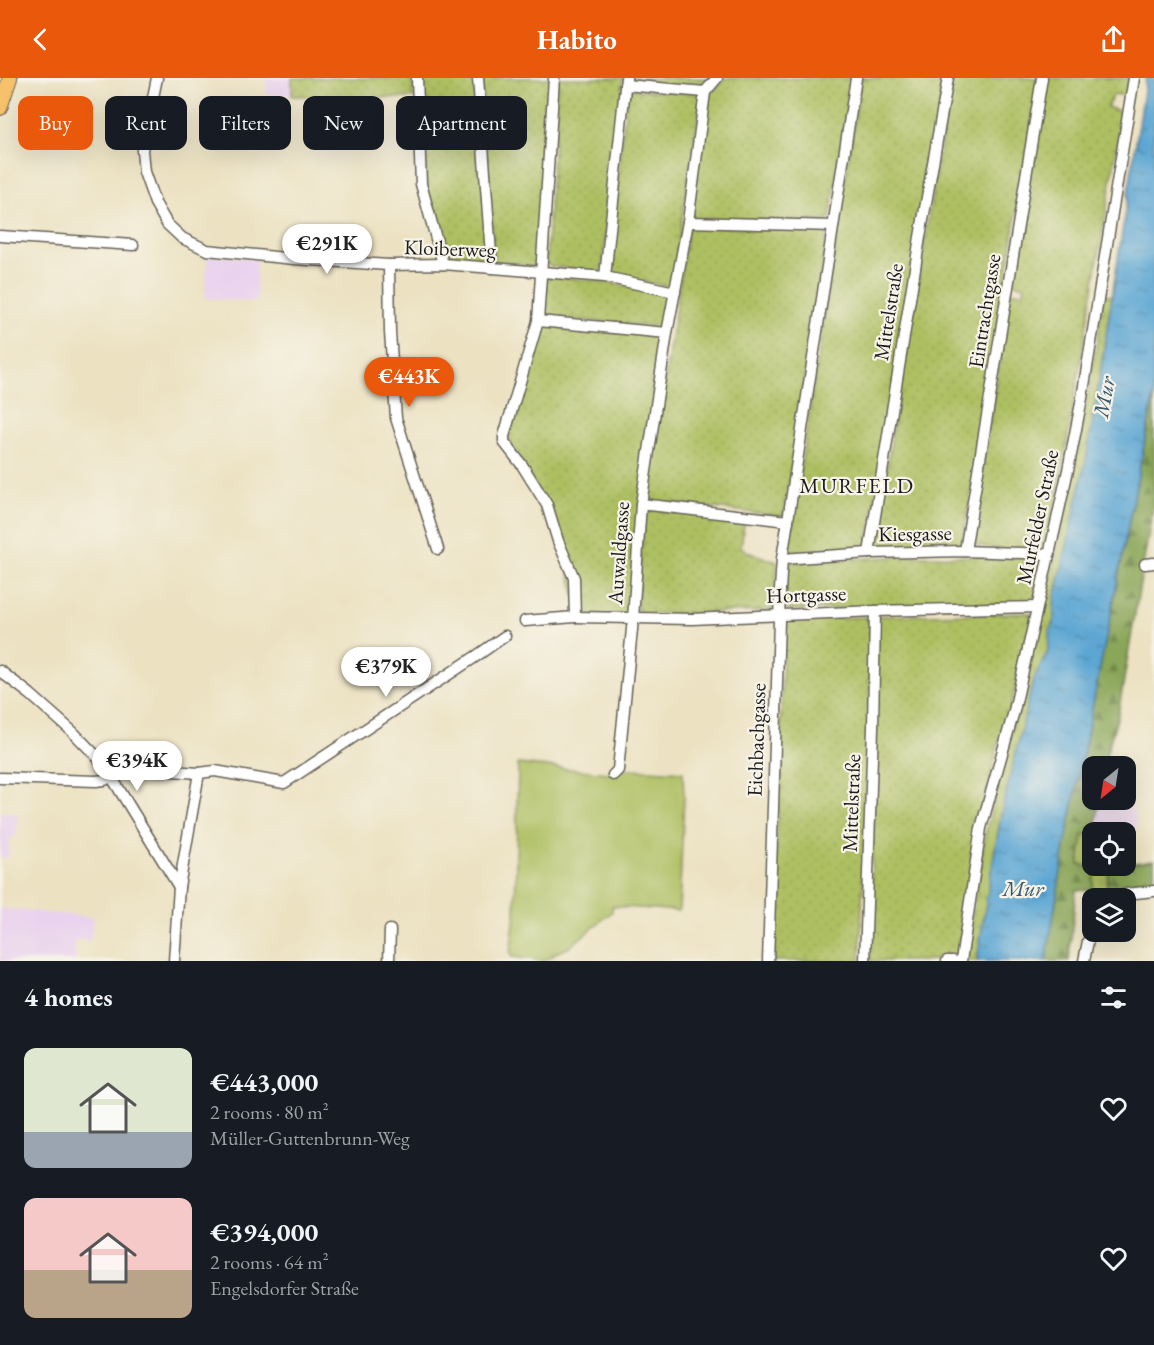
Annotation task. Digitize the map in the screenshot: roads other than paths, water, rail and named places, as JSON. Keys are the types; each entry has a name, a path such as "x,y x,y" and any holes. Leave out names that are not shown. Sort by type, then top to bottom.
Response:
{"main road":[{"path":"1,104 10,78"}],"street":[{"name":"Kloiberweg","path":"156,78 142,150 144,172 155,203 167,224 182,238 207,250 294,259 389,265 443,264 605,277 675,292"},
{"path":"417,78 421,184 443,264"},
{"path":"478,78 492,268"},
{"path":"554,78 538,321 504,442 522,465 547,506 558,541 574,578 575,617"},
{"path":"605,277 625,82 705,92 717,78"},
{"name":"Eichbachgasse","path":"768,961 782,558 856,78"},
{"name":"Mittelstraße","path":"870,553 918,249 948,78"},
{"name":"Eintrachtgasse","path":"965,551 1042,78"},
{"name":"Murfelder Straße","path":"961,961 981,828 1014,711 1068,470 1082,398 1134,78"},
{"name":"Auwaldgasse","path":"613,775 618,770 633,619 641,504 667,333 688,222 705,92"},
{"path":"688,222 833,226"},
{"path":"0,236 133,245"},
{"path":"389,265 390,332 396,418 438,549"},
{"path":"538,321 667,333"},
{"path":"641,504 788,521"},
{"name":"Kiesgasse","path":"782,558 965,551 1049,554"},
{"name":"Hortgasse","path":"525,621 575,617 692,618 1037,607"},
{"name":"Mittelstraße","path":"865,961 875,611"},
{"path":"108,771 199,773 215,771 284,783 505,636"},
{"path":"0,671 73,732 108,771 179,888"},
{"path":"0,778 96,781 109,779 108,771"},
{"path":"174,961 179,888 199,773"},
{"path":"1136,893 1154,891"},
{"path":"389,961 390,930"},
{"path":"1084,961 1088,942"},
{"path":"947,961 953,961"}],"water":[{"name":"Mur","path":"1146,78 1154,78 1154,395 1082,756 1046,961 977,961 1002,810 1033,681 1048,651 1050,630 1054,621 1054,603 1088,451"}],"district":[{"name":"MURFELD","path":"857,485"}]}
